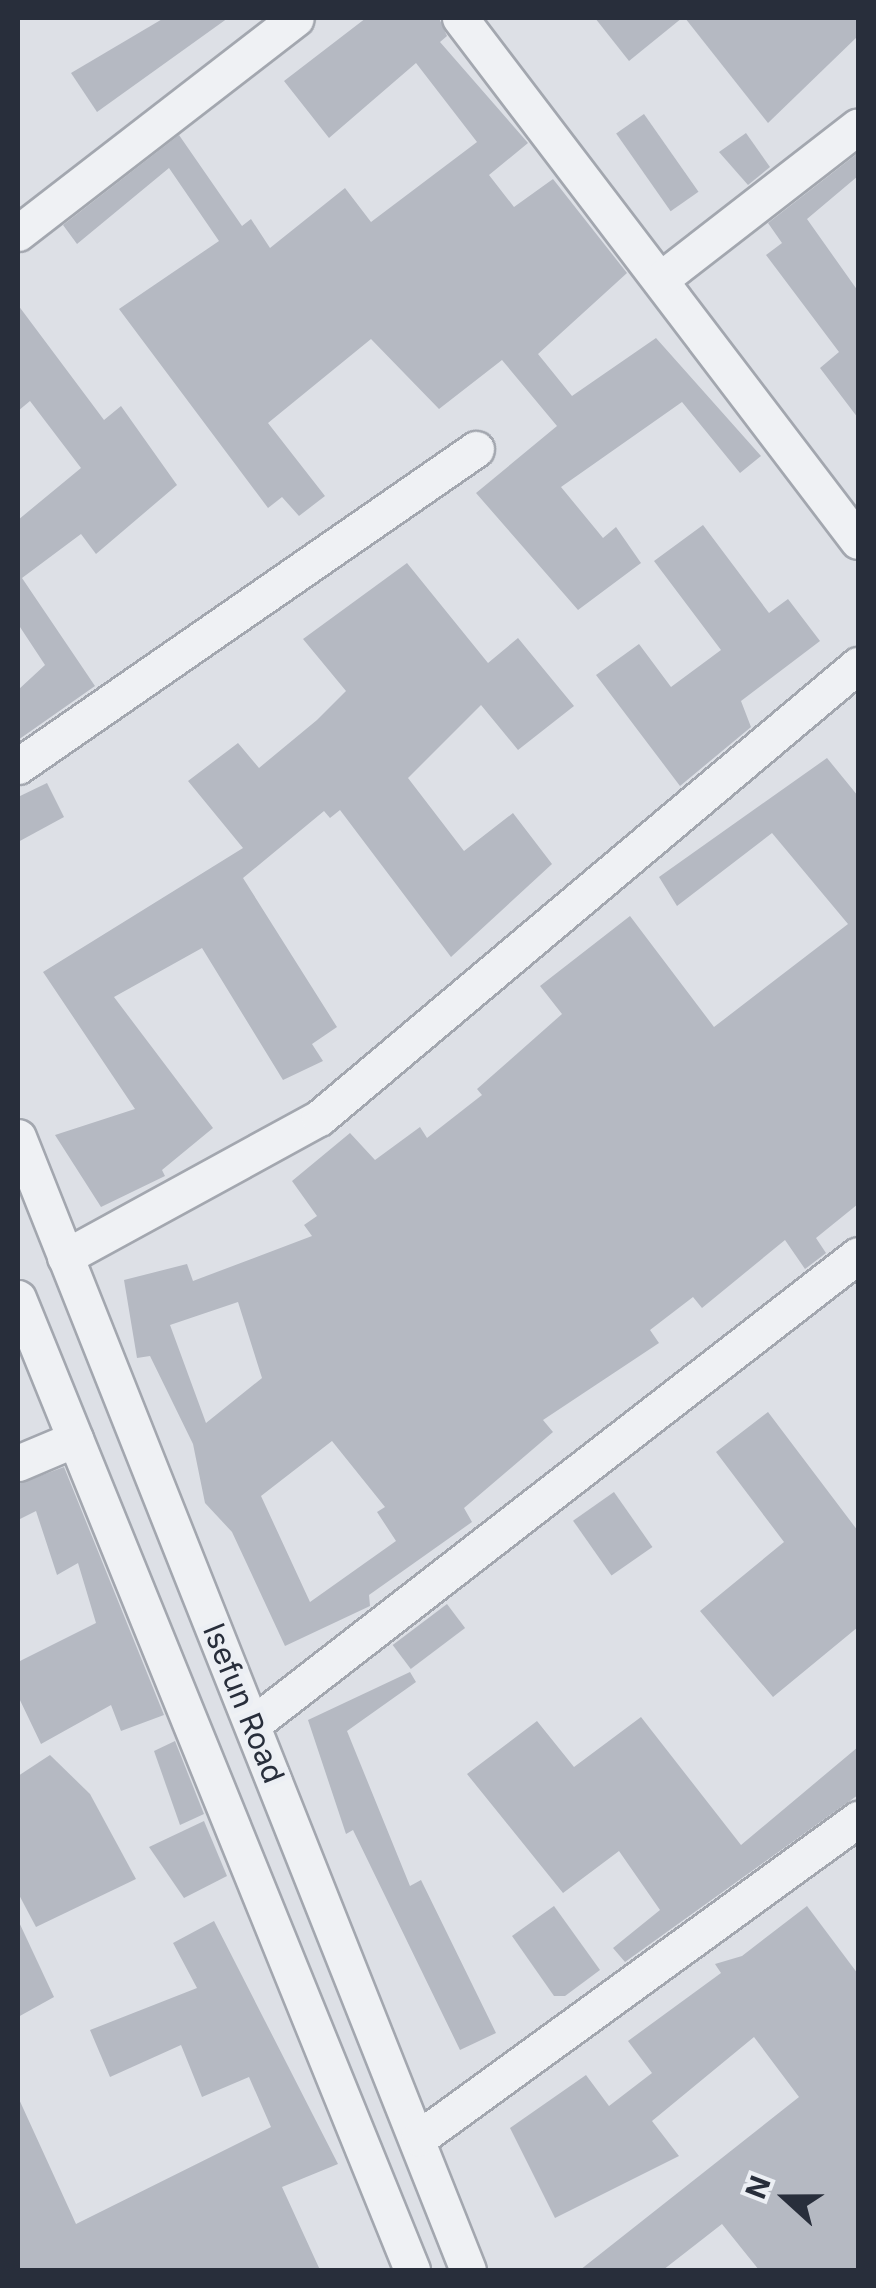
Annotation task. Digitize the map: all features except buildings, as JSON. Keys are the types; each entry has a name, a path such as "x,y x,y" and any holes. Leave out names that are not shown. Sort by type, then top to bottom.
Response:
{"street":[{"path":"18,233 296,18"},
{"path":"460,18 858,541"},
{"path":"661,279 858,126"},
{"path":"18,766 476,448"},
{"path":"65,1257 319,1118 858,665"},
{"name":"Isefun Road","path":"18,1136 419,2138 468,2270"},
{"path":"253,1724 858,1255"},
{"name":"Isefun Road","path":"18,1298 412,2270"},
{"path":"18,1463 75,1439"},
{"path":"419,2138 858,1820"}]}
